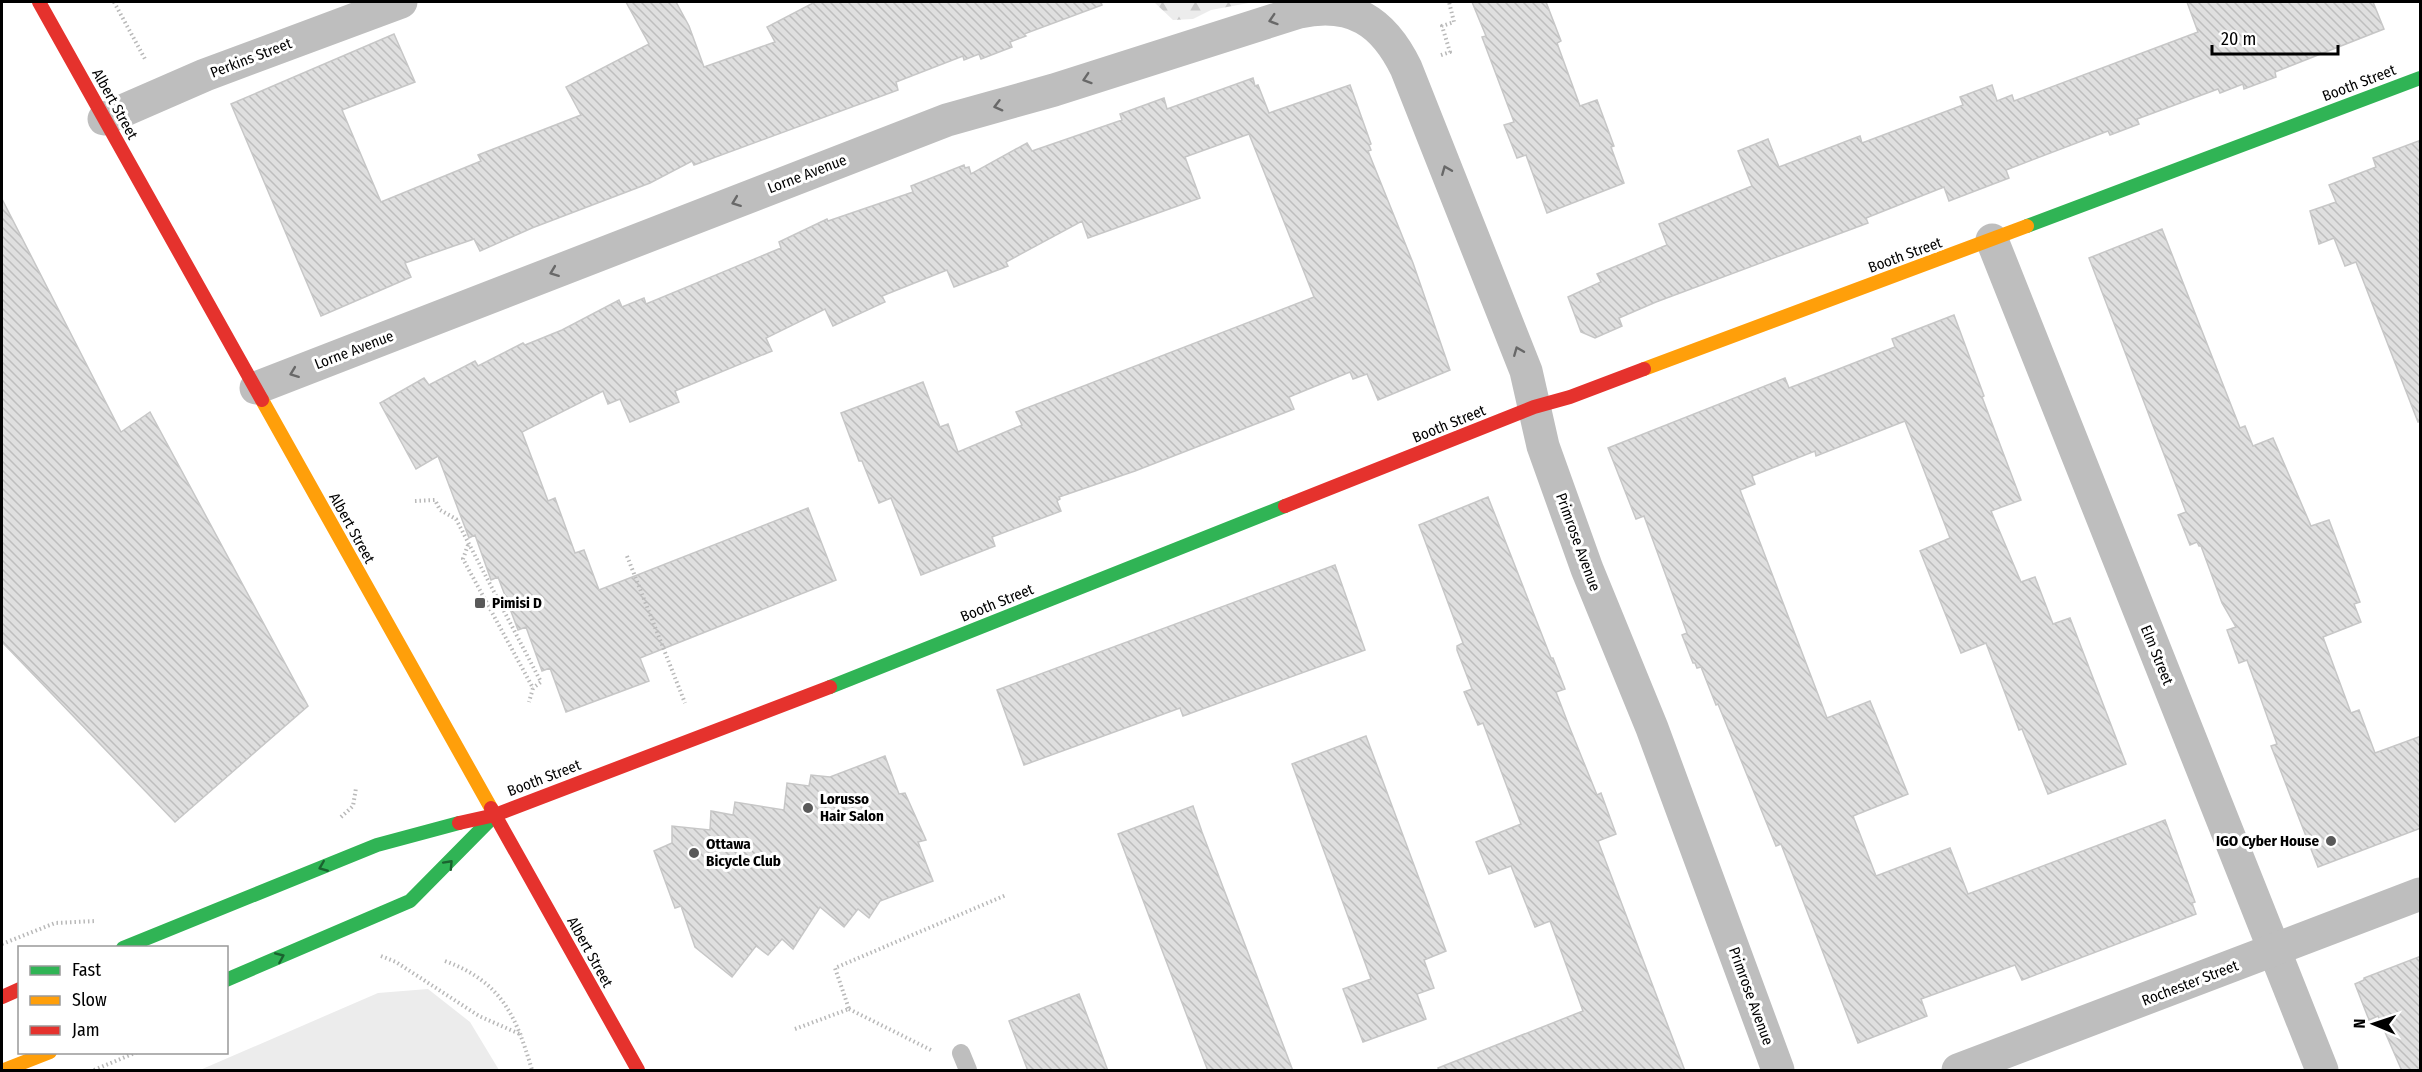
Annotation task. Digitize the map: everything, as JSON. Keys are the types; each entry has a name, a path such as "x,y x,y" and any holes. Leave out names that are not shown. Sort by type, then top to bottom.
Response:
{"main road":[{"name":"Albert Street","path":"39,2 638,1071"},
{"name":"Booth Street","path":"128,946 377,845 420,832 495,815 896,662 1534,407 1570,397 2421,78"},
{"name":"Booth Street","path":"228,979 410,901 495,815"},
{"path":"2,997 18,990"},
{"path":"4,1071 47,1054"}],"street":[{"name":"Perkins Street","path":"104,119 206,75 401,2"},
{"name":"Lorne Avenue","path":"256,388 947,120 1054,90 1299,12 1320,8 1336,9 1369,21"},
{"name":"Primrose Avenue","path":"1369,21 1385,33 1406,68 1526,371 1543,446 1587,569 1652,728 1778,1071"},
{"name":"Elm Street","path":"1992,240 2322,1071"},
{"name":"Rochester Street","path":"1958,1071 2421,894"}],"path":[{"path":"1449,2 1454,22 1442,26 1450,52"},
{"path":"415,501 435,500 440,510 456,519 541,682 533,688"},
{"path":"468,545 463,559 533,688 530,702"},
{"path":"627,556 698,737"},
{"path":"353,806 356,788"},
{"path":"849,1009 835,968 1006,895"},
{"path":"2,944 54,923"},
{"path":"371,956 382,956 393,961 479,1016 522,1035"},
{"path":"445,961 481,978 505,1004 522,1035 532,1071"},
{"path":"795,1029 849,1009 895,1030 927,1050 965,1062"},
{"path":"94,1071 135,1054"}],"green space":[{"path":"1154,2 1254,2 1211,10 1193,19 1173,20"},
{"path":"428,989 470,1022 499,1070 200,1070 378,993"}],"building":[{"path":"626,2 676,2 689,26 704,67 775,42 767,27 815,2 1101,2 1102,5 1024,34 1026,36 1010,42 1012,47 981,59 979,54 964,60 963,56 896,82 898,90 694,165 692,161 650,183 532,228 480,251 474,239 405,263 411,277 321,316 231,104 394,34 415,82 342,110 381,202 481,161 478,155 581,115 566,87 649,44"},
{"path":"1472,2 1546,2 1561,41 1557,43 1580,106 1597,100 1614,146 1611,147 1624,183 1547,213 1526,155 1517,158 1504,125 1514,122 1482,37 1486,36"},
{"path":"2187,2 2373,2 2384,29 2275,72 2276,77 2244,89 2243,84 2220,93 2218,89 2137,119 2139,124 2110,135 2108,131 2006,170 2009,178 1949,201 1944,187 1866,218 1868,223 1619,318 1622,326 1595,338 1581,332 1568,297 1601,282 1597,274 1667,245 1659,224 1752,186 1738,151 1768,139 1779,167 1860,136 1862,143 1963,105 1960,97 1992,85 1997,101 2012,95 2014,101 2198,32"},
{"path":"1253,78 1269,113 1350,85 1371,144 1369,145 1371,150 1368,151 1413,263 1450,370 1378,400 1367,374 1353,379 1350,372 1289,397 1294,409 1135,471 1059,497 1057,501 1061,511 992,537 995,546 921,575 891,498 879,503 862,461 859,461 841,413 923,382 940,427 948,424 958,452 1022,425 1016,412 1314,297 1249,134 1185,157 1200,198 1088,238 1082,221 1006,262 1008,266 954,287 947,270 882,296 885,302 833,326 825,309 766,338 772,351 675,391 679,402 630,422 620,399 608,404 603,391 522,432 548,501 555,498 575,553 584,550 599,590 808,508 836,580 640,658 649,681 566,712 550,668 542,671 526,627 518,630 498,577 491,580 475,535 469,538 438,456 416,469 380,403 424,378 429,385 475,361 478,366 523,343 525,345 562,330 619,300 622,307 644,298 646,304 781,248 779,242 827,219 828,221 913,192 911,186 964,165 965,168 969,167 971,174 1027,143 1032,151 1122,120 1120,114 1164,98 1167,109"},
{"path":"2421,140 2421,421 2418,422 2356,262 2345,266 2334,238 2319,244 2310,211 2336,202 2329,185 2376,167 2373,158"},
{"path":"2,199 121,432 150,412 308,706 175,822 2,642"},
{"path":"2162,229 2240,428 2245,426 2253,446 2273,438 2311,526 2329,520 2360,602 2354,604 2361,622 2323,637 2351,713 2359,710 2375,753 2421,736 2421,828 2318,867 2271,746 2277,744 2247,660 2239,663 2227,630 2236,627 2222,603 2201,546 2197,542 2190,545 2178,515 2186,512 2089,258"},
{"path":"1954,315 2021,500 1991,511 2021,582 2035,577 2053,624 2070,618 2126,764 2048,794 2022,729 2019,730 1986,643 1961,653 1920,551 1950,538 1905,421 1816,456 1815,451 1752,476 1755,484 1740,490 1827,718 1870,701 1908,794 1853,816 1876,876 1950,848 1968,894 2165,820 2195,902 2192,903 2196,914 2022,980 2015,965 1921,999 1927,1016 1858,1043 1781,844 1776,846 1701,667 1697,668 1693,663 1682,635 1687,633 1644,516 1636,519 1608,448 1785,378 1789,388 1831,372 1895,347 1892,339"},
{"path":"1488,497 1565,689 1556,692 1597,795 1601,793 1616,834 1598,841 1685,1071 1439,1071 1438,1068 1583,1011 1550,921 1535,927 1511,866 1489,874 1476,842 1521,824 1483,723 1478,725 1464,692 1472,689 1457,650 1457,646 1463,643 1419,525"},
{"path":"1335,565 1365,650 1183,716 1180,708 1024,765 997,690"},
{"path":"1366,736 1446,951 1424,960 1434,988 1417,994 1426,1019 1363,1042 1343,989 1371,979 1292,764"},
{"path":"885,756 899,794 905,793 926,840 918,842 933,881 880,901 869,918 858,909 844,927 820,907 793,949 782,939 768,955 756,946 732,977 695,947 681,906 675,908 654,851 672,843 672,826 710,830 711,811 733,815 735,802 784,810 787,783 809,786 811,775 830,777"},
{"path":"1193,806 1293,1071 1208,1071 1118,834"},
{"path":"2421,956 2421,1071 2402,1071 2378,1016 2369,1020 2355,984 2364,978"},
{"path":"1079,994 1108,1071 1028,1071 1009,1021"}],"traffic: fast":[{"path":"2027,226 2420,78"},
{"path":"830,687 1285,506"},
{"path":"228,979 410,901 495,815"},
{"path":"128,946 377,845 459,823"}],"traffic: slow":[{"path":"1644,369 2027,226"},
{"path":"262,400 491,808"},
{"path":"4,1070 45,1054"}],"traffic: jam":[{"path":"39,2 262,400"},
{"path":"1285,506 1534,407 1570,397 1644,369"},
{"path":"459,823 495,815 830,687"},
{"path":"491,808 638,1070"},
{"path":"2,997 18,990"}],"place":[{"name":"Pimisi D","path":"480,603"},
{"name":"Lorusso Hair Salon","path":"808,808"},
{"name":"IGO Cyber House","path":"2331,841"},
{"name":"Ottawa Bicycle Club","path":"694,853"}]}
